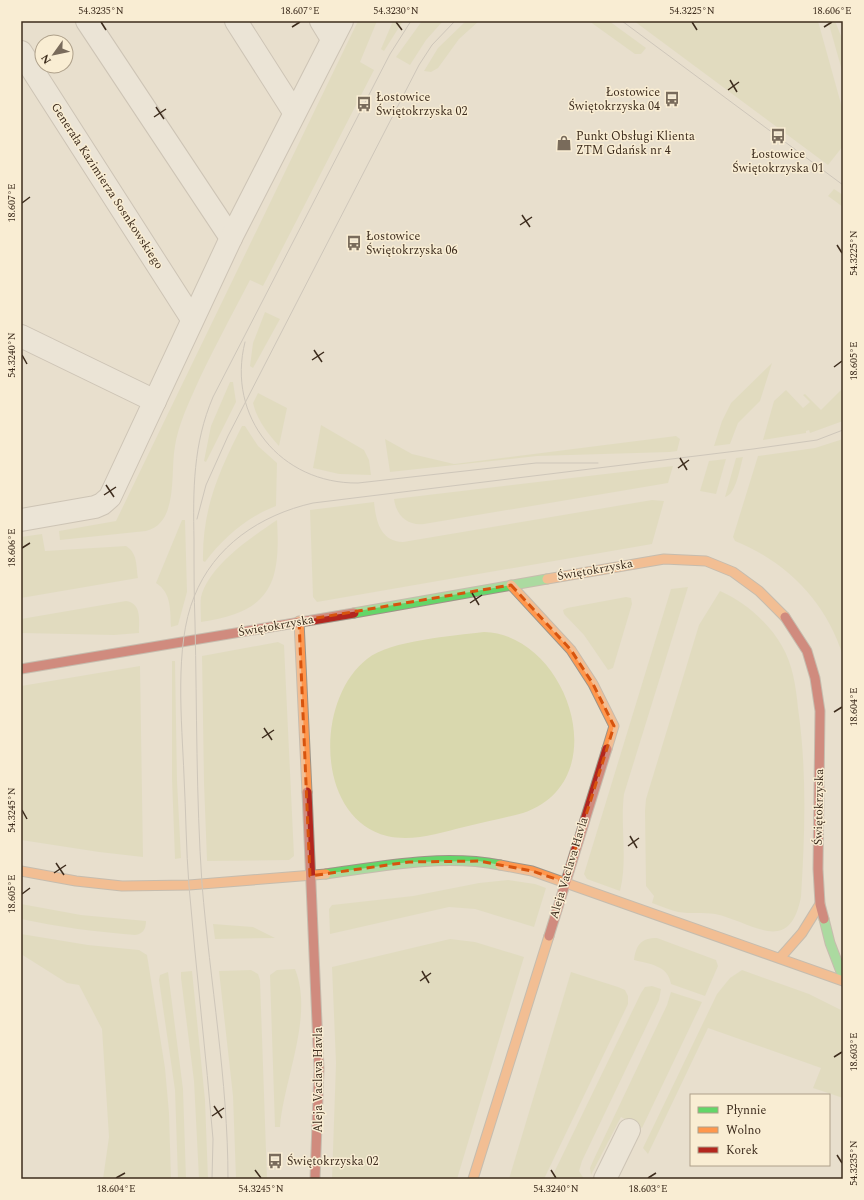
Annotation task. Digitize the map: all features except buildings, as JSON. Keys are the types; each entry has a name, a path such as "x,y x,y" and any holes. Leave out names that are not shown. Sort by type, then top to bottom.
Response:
{"main road":[{"name":"Świętokrzyska","path":"21,668 156,647 299,621 664,559 706,561 733,572 753,586 784,616 806,651 815,678 820,711 818,869 820,904 830,943 843,977"},
{"name":"Aleja Vaclava Havla","path":"473,1179 614,726 593,684 571,650 511,585"},
{"name":"Aleja Vaclava Havla","path":"299,621 319,1069 315,1179"},
{"path":"21,871 76,881 122,886 189,885 310,876 409,862 479,861 532,871 681,925 843,981"},
{"path":"780,958 802,933 820,904"}],"street":[{"path":"87,21 230,238"},
{"path":"236,21 294,112"},
{"path":"21,520 52,516 95,507 102,504 110,497 230,238 337,30 321,21"},
{"name":"Generała Kazimierza Sosnkowskiego","path":"21,52 192,319"},
{"path":"21,336 155,401"},
{"path":"605,1179 629,1130"}],"highlighted area":[{"path":"511,585 571,650 593,684 614,726 565,882 532,871 479,861 409,862 310,876 299,621"}],"green space":[{"path":"358,21 377,21 360,62 374,70 263,286 250,280 214,349 185,411 178,432 175,446 171,496 164,518 157,526 146,531 60,540 59,531 116,521"},
{"path":"393,21 403,21 384,51 381,49"},
{"path":"422,21 443,21 426,40 410,65 396,57"},
{"path":"466,21 479,21 459,39 438,68 431,72 424,71 438,48"},
{"path":"589,21 609,21 646,48 641,54 635,54"},
{"path":"634,21 818,21 843,111 843,146 828,165"},
{"path":"828,21 835,21 843,41 843,74"},
{"path":"834,189 843,195 843,207 828,196"},
{"path":"265,312 280,319 253,368 250,366 253,343"},
{"path":"772,363 760,401 738,423 730,444 714,446 722,421 731,403"},
{"path":"230,382 233,382 236,402 206,462 204,461 211,426"},
{"path":"843,388 843,421 810,433 809,430 806,431 806,433 763,440 774,401 786,390 803,408 810,402 803,395 805,394 821,410"},
{"path":"258,393 287,408 279,446 263,426 257,415 253,403"},
{"path":"321,425 364,450 369,460 371,475 339,474 313,468"},
{"path":"242,426 245,426 258,446 277,463 276,506 255,516 228,536 205,562 203,561 203,542 209,507 219,475"},
{"path":"676,436 680,439 677,451 670,452 537,456 390,472 385,439 412,454 454,464"},
{"path":"843,439 843,656 836,636 826,618 815,601 802,586 788,572 754,550 735,541 733,537 758,456 815,448"},
{"path":"743,457 735,486 729,495 725,497 736,458"},
{"path":"726,459 716,494 700,491 709,461"},
{"path":"673,466 668,483 424,524 412,523 403,518 397,510 394,499"},
{"path":"652,500 664,501 652,544 317,602 313,597 310,510 374,502 378,523 384,534 395,541 403,542"},
{"path":"182,520 185,520 187,592 178,625 171,627 168,597 156,583"},
{"path":"277,520 277,562 273,578 266,592 256,602 243,611 201,622 201,597 213,574 222,563 244,543"},
{"path":"42,534 45,551 126,546 135,556 138,578 21,598 21,537"},
{"path":"688,587 624,794 624,855 620,891 587,879 584,874 671,589"},
{"path":"720,591 747,607 763,621 777,637 786,653 795,684 801,731 804,778 804,826 801,897 795,915 788,926 779,931 768,931 756,928 715,914 683,913 672,910 652,903 654,896 646,886 646,799 699,625"},
{"path":"626,597 631,598 632,604 613,668 608,670 584,635 564,614 563,610"},
{"path":"126,601 131,602 137,609 139,618 139,633 114,635 21,633 21,619"},
{"path":"484,632 513,639 538,657 558,682 570,711 574,742 569,772 552,796 523,813 436,834 406,838 387,836 363,825 346,806 335,783 330,756 331,728 338,701 350,677 367,659 391,647 440,637"},
{"path":"278,642 284,645 294,856 289,860 207,861 202,656"},
{"path":"172,661 175,661 177,781 181,858 175,859 172,779"},
{"path":"140,666 143,857 21,840 21,686"},
{"path":"508,880 535,884 546,888 534,927 475,909 449,907 330,934 329,909 332,905 413,896 479,883"},
{"path":"21,904 81,915 146,921 146,924 145,929 142,932 135,935 63,927 21,919"},
{"path":"213,924 253,927 275,938 215,939"},
{"path":"21,934 88,945 139,950 147,955 165,1068 169,1113 171,1179 103,1179 109,1137 102,1029 79,985 67,983 21,954"},
{"path":"657,938 716,960 718,966 705,996 671,984 666,973 657,966 634,960 636,950 640,943 647,939"},
{"path":"450,939 475,942 524,957 457,1179 332,1179 336,1063 332,967"},
{"path":"295,969 300,987 300,1027 280,1127 275,1127 270,975 277,970"},
{"path":"251,970 258,974 260,980 267,1179 236,1179 233,1096 219,971"},
{"path":"742,970 809,994 843,1011 843,1098 813,1088 821,1068 708,1028 648,1154 643,1148 717,994 730,978"},
{"path":"192,971 205,1100 208,1179 199,1179 194,1081 181,978 181,972"},
{"path":"168,972 183,1089 186,1179 178,1179 175,1090 159,980 160,975"},
{"path":"571,972 625,990 628,996 628,1004 544,1179 509,1179"},
{"path":"652,986 661,989 659,1000 582,1161 579,1171 584,1179 551,1179 641,993 645,987"},
{"path":"671,992 702,1002 642,1128 621,1117 591,1175 590,1168 593,1161 667,1005"}],"tram line":[{"path":"228,1179 225,1105 205,921 199,819 194,592 194,485 198,450 201,432 213,397 390,54 411,21"},
{"path":"197,519 206,485 228,436 419,65 432,45 455,21"},
{"path":"622,21 843,185"},
{"path":"245,342 241,370 244,396 252,420 266,441 283,459 305,472 330,480 358,483 536,463 598,463"},
{"path":"212,1179 213,1139 188,872 181,685 184,638 188,617 194,597 214,562 226,548 241,535 257,525 293,508 313,503 753,449 817,440 843,430"}],"traffic: fast":[{"path":"354,613 547,579"},
{"path":"326,874 413,862 456,861 500,865"},
{"path":"824,919 830,943 843,977"}],"traffic: slow":[{"path":"547,579 664,559 706,561 733,572 759,591 785,617"},
{"path":"511,585 571,650 593,684 614,726 607,749"},
{"path":"299,621 307,792"},
{"path":"500,865 532,871 843,981"},
{"path":"21,871 76,881 122,886 189,885 326,874"},
{"path":"780,958 802,933 820,904"},
{"path":"473,1179 549,936"}],"traffic: jam":[{"path":"21,669 354,613"},
{"path":"785,617 807,651 815,678 820,711 818,869 820,904 824,919"},
{"path":"549,936 607,749"},
{"path":"307,792 319,1069 315,1179"}],"place":[{"name":"Łostowice Świętokrzyska 04","path":"672,99"},
{"name":"Łostowice Świętokrzyska 02","path":"364,104"},
{"name":"Łostowice Świętokrzyska 01","path":"778,136"},
{"name":"Punkt Obsługi Klienta ZTM Gdańsk nr 4","path":"564,143"},
{"name":"Łostowice Świętokrzyska 06","path":"354,243"},
{"name":"Świętokrzyska 02","path":"275,1161"}]}
